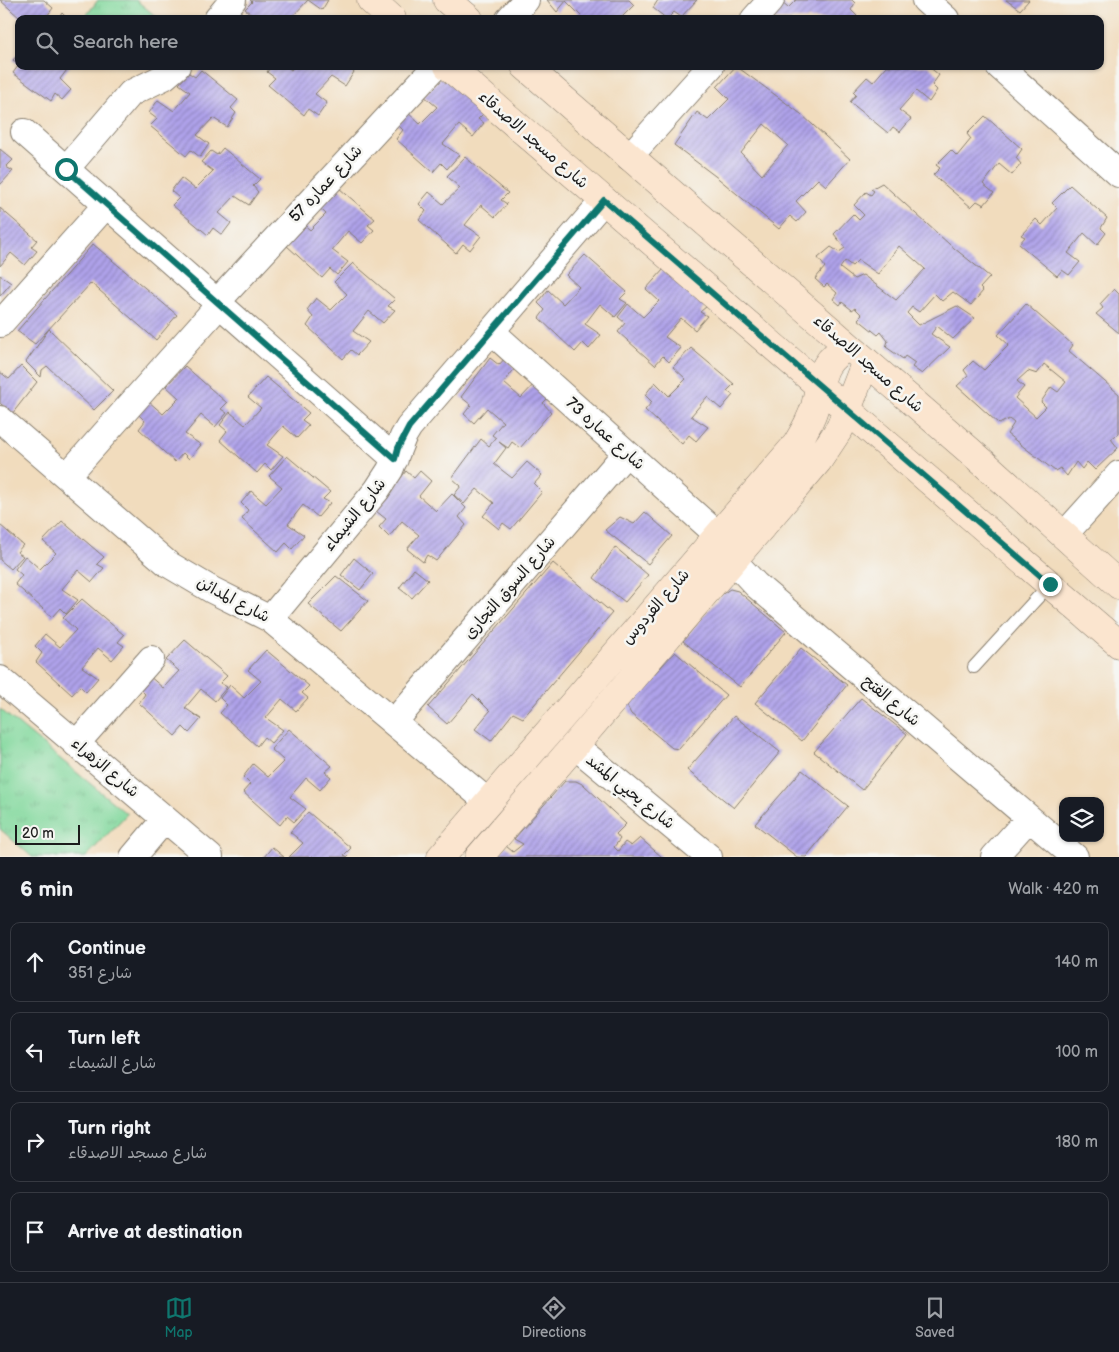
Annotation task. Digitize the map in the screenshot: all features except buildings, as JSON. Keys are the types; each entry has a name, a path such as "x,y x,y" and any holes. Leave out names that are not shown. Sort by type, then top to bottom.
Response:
{"street":[{"path":"220,15 233,0"},
{"path":"371,0 388,15"},
{"path":"447,0 464,15"},
{"path":"513,15 526,0"},
{"path":"758,15 771,0"},
{"path":"925,0 942,15"},
{"path":"66,169 131,93 164,77 172,70"},
{"name":"شارع عماره 57","path":"67,476 218,303 432,70"},
{"name":"شارع مسجد الاصدقاء","path":"453,70 1119,644"},
{"name":"شارع مسجد الاصدقاء","path":"530,70 857,354 1119,585"},
{"path":"629,157 707,70"},
{"path":"1002,70 1119,174"},
{"path":"24,132 395,459"},
{"name":"شارع الشيماء","path":"270,619 377,490 395,459 398,448 409,427 604,200"},
{"path":"0,324 106,205"},
{"name":"شارع عماره 73","path":"492,332 718,535"},
{"name":"شارع الفردوس","path":"441,857 796,445 807,427 815,406 818,385 829,361 839,352 857,354 848,410 840,428 824,453 479,857"},
{"name":"شارع المدائن","path":"0,419 168,564 212,590 270,619 488,802"},
{"name":"شارع السوق التجارى","path":"394,722 626,453"},
{"path":"1064,535 1119,474"},
{"name":"شارع الفتح","path":"718,535 734,560 756,585 1075,857"},
{"path":"76,744 151,659"},
{"name":"شارع الزهراء","path":"0,679 210,857"},
{"name":"شارع يحيي المشد","path":"575,746 709,857"},
{"path":"994,857 1029,818"},
{"path":"133,857 165,819"}],"lane":[{"path":"974,667 1050,584"}],"green space":[{"path":"98,0 136,0 154,15 87,15"},
{"path":"0,709 127,814 86,857 32,857 0,829"}],"route":[{"path":"66,169 395,459 398,448 409,427 604,200 1050,584"}]}
